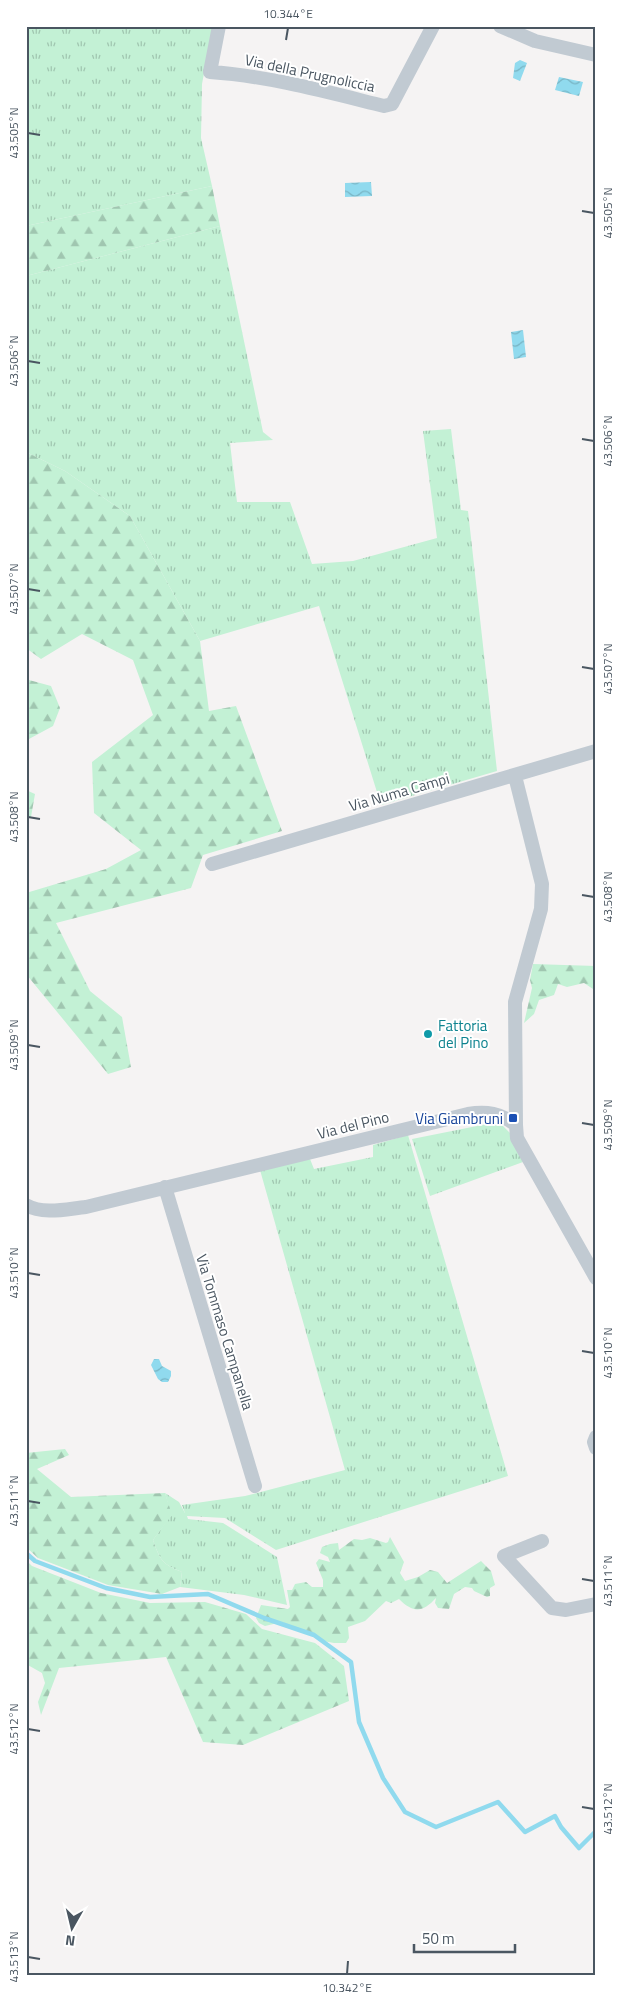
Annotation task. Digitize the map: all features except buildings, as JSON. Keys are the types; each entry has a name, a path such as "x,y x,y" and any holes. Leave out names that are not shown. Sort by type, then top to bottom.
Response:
{"street":[{"name":"Via della Prugnoliccia","path":"219,26 210,72 235,74 308,87 384,106 392,104 433,26"},
{"path":"500,26 535,41 596,55"},
{"name":"Via Numa Campi","path":"212,864 596,751"},
{"path":"515,776 542,884 541,908 515,1002 517,1138 596,1278"},
{"name":"Via del Pino","path":"26,1205 35,1210 86,1207 468,1114 485,1112 507,1118 516,1125"},
{"name":"Via Tommaso Campanella","path":"165,1187 254,1486"},
{"path":"596,1437 594,1442 596,1448"},
{"path":"542,1542 504,1556 552,1608 566,1610 596,1604"}],"green space":[{"path":"26,26 213,26 202,84 201,138 212,186 26,226"},
{"path":"212,186 220,226 26,276 26,226"},
{"path":"220,226 263,432 273,440 230,443 237,502 290,502 312,564 353,561 437,538 423,431 451,429 461,510 468,511 497,771 381,805 319,606 200,641 130,516 65,471 26,452 26,276"},
{"path":"26,452 65,471 130,516 200,641 209,711 236,706 282,831 203,855 191,888 56,923 90,991 122,1017 131,1067 108,1074 26,974 26,893 106,869 141,850 94,813 92,762 153,715 133,660 82,634 41,659 26,648"},
{"path":"29,680 51,686 60,708 53,726 29,739 26,736 26,681"},
{"path":"26,790 35,794 31,817 26,820"},
{"path":"533,964 596,966 596,991 584,983 567,987 558,984 554,995 539,1000 534,1014 524,1023 532,988 530,980"},
{"path":"492,1123 501,1124 510,1133 523,1162 430,1196 412,1139"},
{"path":"408,1135 508,1476 276,1550 225,1518 187,1516 188,1519 223,1523 277,1557 287,1605 244,1595 180,1587 182,1572 166,1564 153,1540 171,1515 165,1493 179,1502 185,1513 182,1505 245,1496 345,1470 260,1170 310,1159 314,1169 373,1157 373,1145"},
{"path":"65,1449 69,1455 37,1469 71,1497 165,1493 172,1515 153,1540 166,1564 182,1572 180,1587 162,1594 108,1585 38,1558 26,1547 26,1453"},
{"path":"390,1537 404,1562 400,1573 405,1581 418,1577 430,1570 438,1572 447,1583 481,1561 491,1571 495,1585 490,1588 490,1596 487,1597 474,1591 472,1588 465,1587 454,1594 449,1609 438,1608 435,1603 436,1598 427,1606 418,1609 409,1607 399,1599 391,1603 386,1601 365,1621 348,1627 349,1638 346,1643 318,1640 308,1633 282,1622 265,1626 259,1623 256,1618 261,1605 288,1609 290,1607 287,1590 292,1590 295,1584 306,1582 312,1587 323,1587 323,1580 316,1563 319,1559 330,1562 328,1557 320,1553 322,1547 338,1543 339,1550 354,1539 370,1538 386,1543"},
{"path":"26,1560 32,1566 101,1593 150,1603 205,1602 246,1614 262,1629 315,1643 344,1666 349,1701 243,1745 203,1742 166,1657 59,1668 41,1715 38,1702 45,1683 42,1673 26,1664"}],"water":[{"path":"520,60 527,63 520,81 513,78 515,63"},
{"path":"559,77 583,82 579,96 555,90"},
{"path":"371,182 372,196 345,197 345,183"},
{"path":"523,330 526,357 514,359 511,332"},
{"path":"154,1359 159,1359 162,1366 171,1371 168,1382 162,1382 158,1379 151,1365"}],"waterway":[{"path":"26,1553 35,1561 106,1588 150,1597 208,1594 264,1618 314,1635 351,1662 359,1722 383,1778 405,1812 436,1827 498,1802 525,1832 555,1816 561,1827 579,1848 596,1831"}],"place":[{"name":"Fattoria del Pino","path":"428,1034"},
{"name":"Via Giambruni","path":"513,1118"}]}
